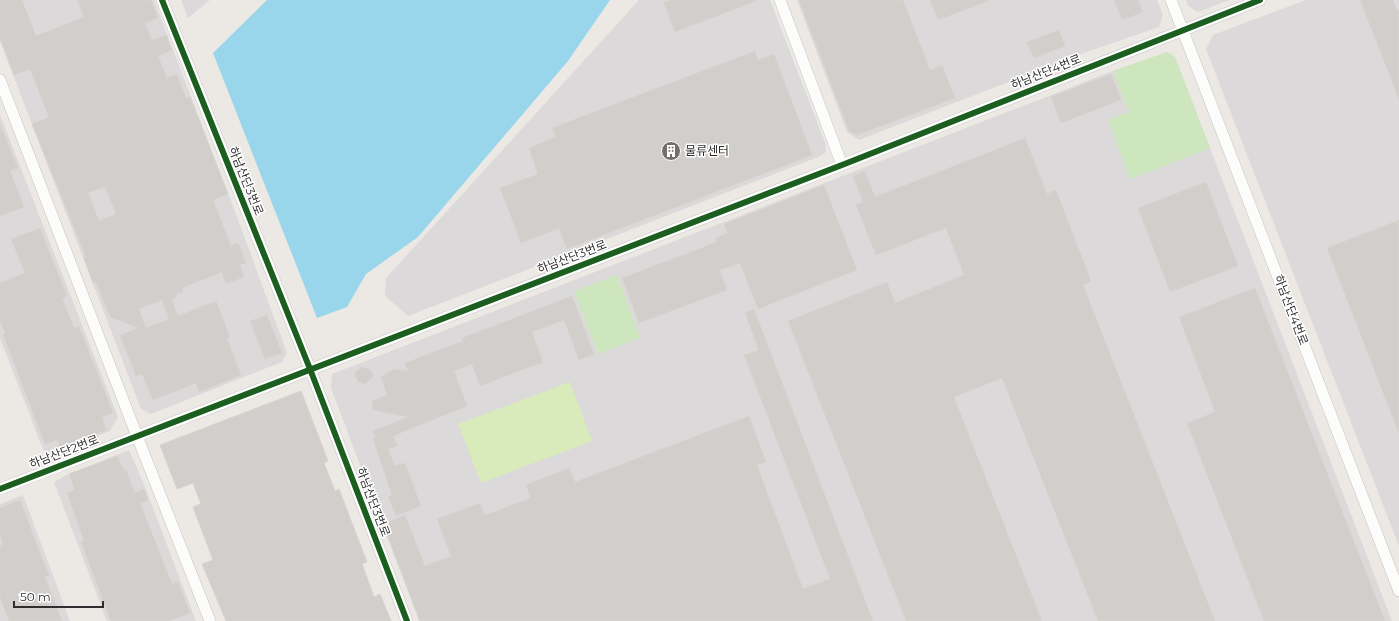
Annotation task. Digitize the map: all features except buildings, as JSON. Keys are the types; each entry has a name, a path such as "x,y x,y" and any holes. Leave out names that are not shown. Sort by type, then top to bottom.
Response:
{"street":[{"name":"하남산단3번로","path":"162,0 310,369 407,621"},
{"path":"780,0 842,165"},
{"name":"하남산단4번로","path":"1171,0 1399,592"},
{"name":"하남산단4번로","path":"842,165 1182,29 1260,0"},
{"path":"0,80 210,621"},
{"name":"하남산단3번로","path":"137,436 842,165"},
{"name":"하남산단2번로","path":"0,489 137,436"}],"shaded area":[{"path":"0,0 154,0 233,206 287,353 282,362 151,414 141,409 0,41"},
{"path":"181,0 210,0 188,18"},
{"path":"639,0 770,0 826,145 826,152 818,157 408,316 385,296 386,278"},
{"path":"797,0 1157,0 1163,15 1159,27 1078,55 859,140 847,132"},
{"path":"1186,0 1229,0 1198,12 1188,6"},
{"path":"1306,0 1399,0 1399,546 1206,49 1213,35"},
{"path":"1167,52 1175,57 1392,621 419,621 331,388 332,374 1113,71"},
{"path":"0,115 118,417 110,431 46,457 0,338"},
{"path":"129,450 145,487 196,621 107,621 54,482 67,475"},
{"path":"23,495 70,621 0,621 0,504"}],"green space":[{"path":"1167,52 1175,57 1210,148 1130,179 1108,120 1129,112 1113,71"},
{"path":"617,275 640,338 598,354 574,291"},
{"path":"570,382 592,441 481,483 458,424"}],"water":[{"path":"267,0 610,0 568,61 418,237 366,274 347,307 317,318 213,53"}],"cycle path":[{"path":"162,0 310,369 407,621"},
{"path":"0,489 842,165 1260,0"}],"place":[{"name":"물류센터","path":"671,151"}]}
